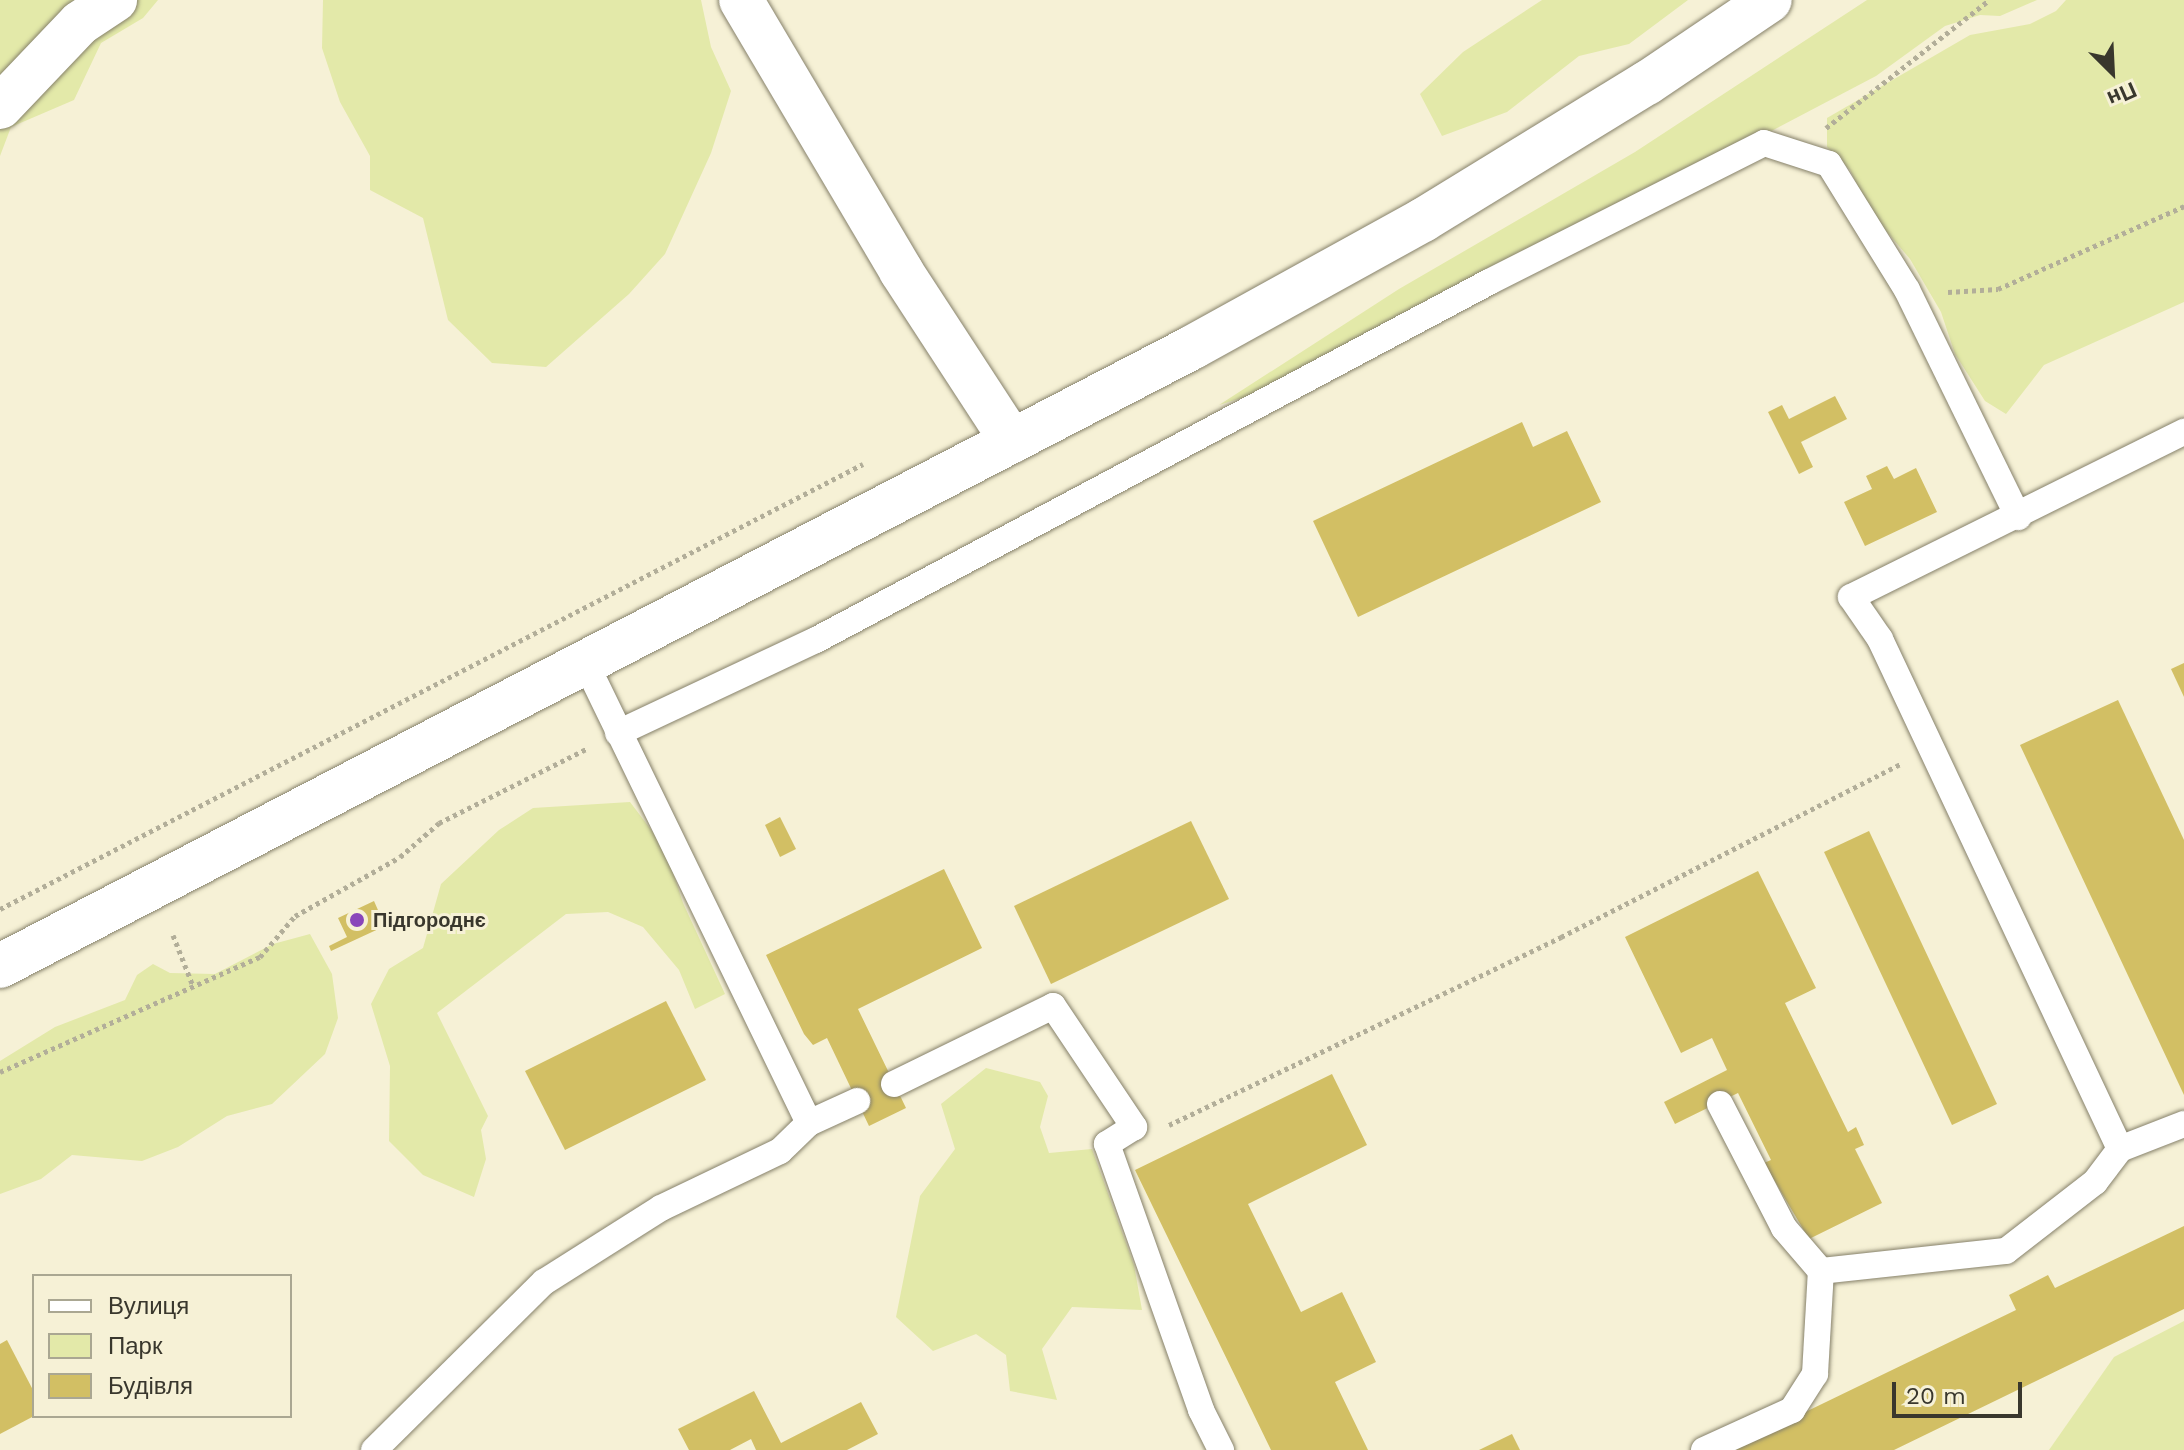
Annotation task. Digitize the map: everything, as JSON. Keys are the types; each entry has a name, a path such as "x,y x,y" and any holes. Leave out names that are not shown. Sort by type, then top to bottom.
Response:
{"main road":[{"path":"0,107 80,23 115,0"},
{"path":"741,0 901,271 1012,441"},
{"path":"0,966 1012,441 1423,220 1647,83 1770,0"}],"lane":[{"path":"618,733 816,640 1489,282 1764,143 1829,164 1907,290 2018,517"},
{"path":"2120,1149 1880,639 1851,597 2018,517 2184,432"},
{"path":"586,664 809,1123"},
{"path":"894,1084 1053,1006 1134,1127 1107,1144 1201,1410 1221,1450"},
{"path":"374,1450 544,1282 661,1208 780,1151 809,1123 857,1101"},
{"path":"1704,1450 1792,1410 1815,1374 1821,1271 1784,1228 1720,1104"},
{"path":"1821,1271 2006,1251 2095,1182 2120,1149 2184,1124"}],"path":[{"path":"1794,151 1989,0"},
{"path":"1907,290 1998,289 2184,206"},
{"path":"0,909 876,458"},
{"path":"0,1072 260,957 295,916 400,857 439,823 618,733"},
{"path":"1134,1127 1178,1124 1561,937 1931,748"},
{"path":"173,935 193,986"}],"green space":[{"path":"0,0 158,0 143,18 101,43 74,100 11,127 0,156"},
{"path":"323,0 701,0 711,47 731,91 711,153 665,254 629,294 546,367 492,363 448,320 423,218 370,190 370,156 340,102 322,48"},
{"path":"1542,0 1688,0 1629,44 1579,56 1507,112 1442,136 1420,94 1463,52"},
{"path":"1867,0 2037,0 2000,16 1980,15 1945,26 1876,76 1291,383 1219,405 1399,289 1635,152"},
{"path":"2066,0 2184,0 2184,302 2044,365 2006,414 1985,401 1955,354 1941,312 1910,259 1870,212 1850,170 1827,147 1827,118 1970,35 2030,24 2056,11"},
{"path":"630,802 665,848 683,903 725,994 695,1009 679,970 643,927 608,912 566,914 437,1013 488,1116 481,1130 486,1159 474,1197 423,1175 389,1141 390,1066 371,1004 389,969 423,948 441,884 499,830 533,808"},
{"path":"310,934 332,974 338,1018 325,1054 272,1104 227,1116 178,1147 142,1161 72,1155 41,1179 0,1194 0,1061 55,1027 125,1000 137,975 153,964 170,973 215,974 273,944"},
{"path":"986,1068 1040,1082 1048,1096 1040,1127 1049,1153 1092,1149 1134,1265 1142,1310 1072,1307 1042,1349 1057,1400 1010,1391 1006,1355 976,1334 933,1351 896,1317 920,1196 955,1149 941,1104"},
{"path":"2184,1321 2184,1450 2049,1450 2114,1357"}],"building":[{"path":"1835,396 1847,419 1801,442 1813,467 1799,474 1768,412 1782,405 1789,419"},
{"path":"1522,422 1533,447 1567,431 1601,502 1358,617 1313,521"},
{"path":"1887,466 1894,479 1916,468 1937,512 1865,546 1844,502 1872,489 1866,476"},
{"path":"2184,663 2184,697 2171,669"},
{"path":"2118,700 2184,840 2184,1095 2020,745"},
{"path":"780,817 796,849 780,857 765,825"},
{"path":"1191,821 1229,899 1051,984 1014,906"},
{"path":"1869,831 1997,1104 1952,1125 1824,852"},
{"path":"944,869 982,948 858,1009 906,1108 869,1126 827,1038 813,1045 804,1034 766,955"},
{"path":"1758,871 1816,988 1785,1003 1848,1132 1856,1127 1864,1145 1855,1149 1882,1203 1809,1239 1764,1163 1771,1160 1738,1093 1675,1124 1664,1102 1727,1070 1712,1038 1681,1053 1625,937"},
{"path":"374,901 385,926 331,951 329,946 347,937 338,918"},
{"path":"666,1001 706,1080 565,1150 525,1071"},
{"path":"1332,1074 1367,1145 1248,1204 1301,1312 1342,1292 1376,1362 1335,1382 1368,1450 1271,1450 1135,1170"},
{"path":"2184,1226 2184,1309 1894,1450 1727,1450 2016,1310 2009,1295 2048,1275 2055,1288"},
{"path":"7,1340 32,1388 32,1417 0,1434 0,1344"},
{"path":"754,1391 781,1443 861,1402 878,1434 847,1450 756,1450 751,1439 730,1450 689,1450 678,1429"},
{"path":"1512,1434 1520,1450 1479,1450"}],"place":[{"name":"Підгороднє","path":"357,920"}]}
